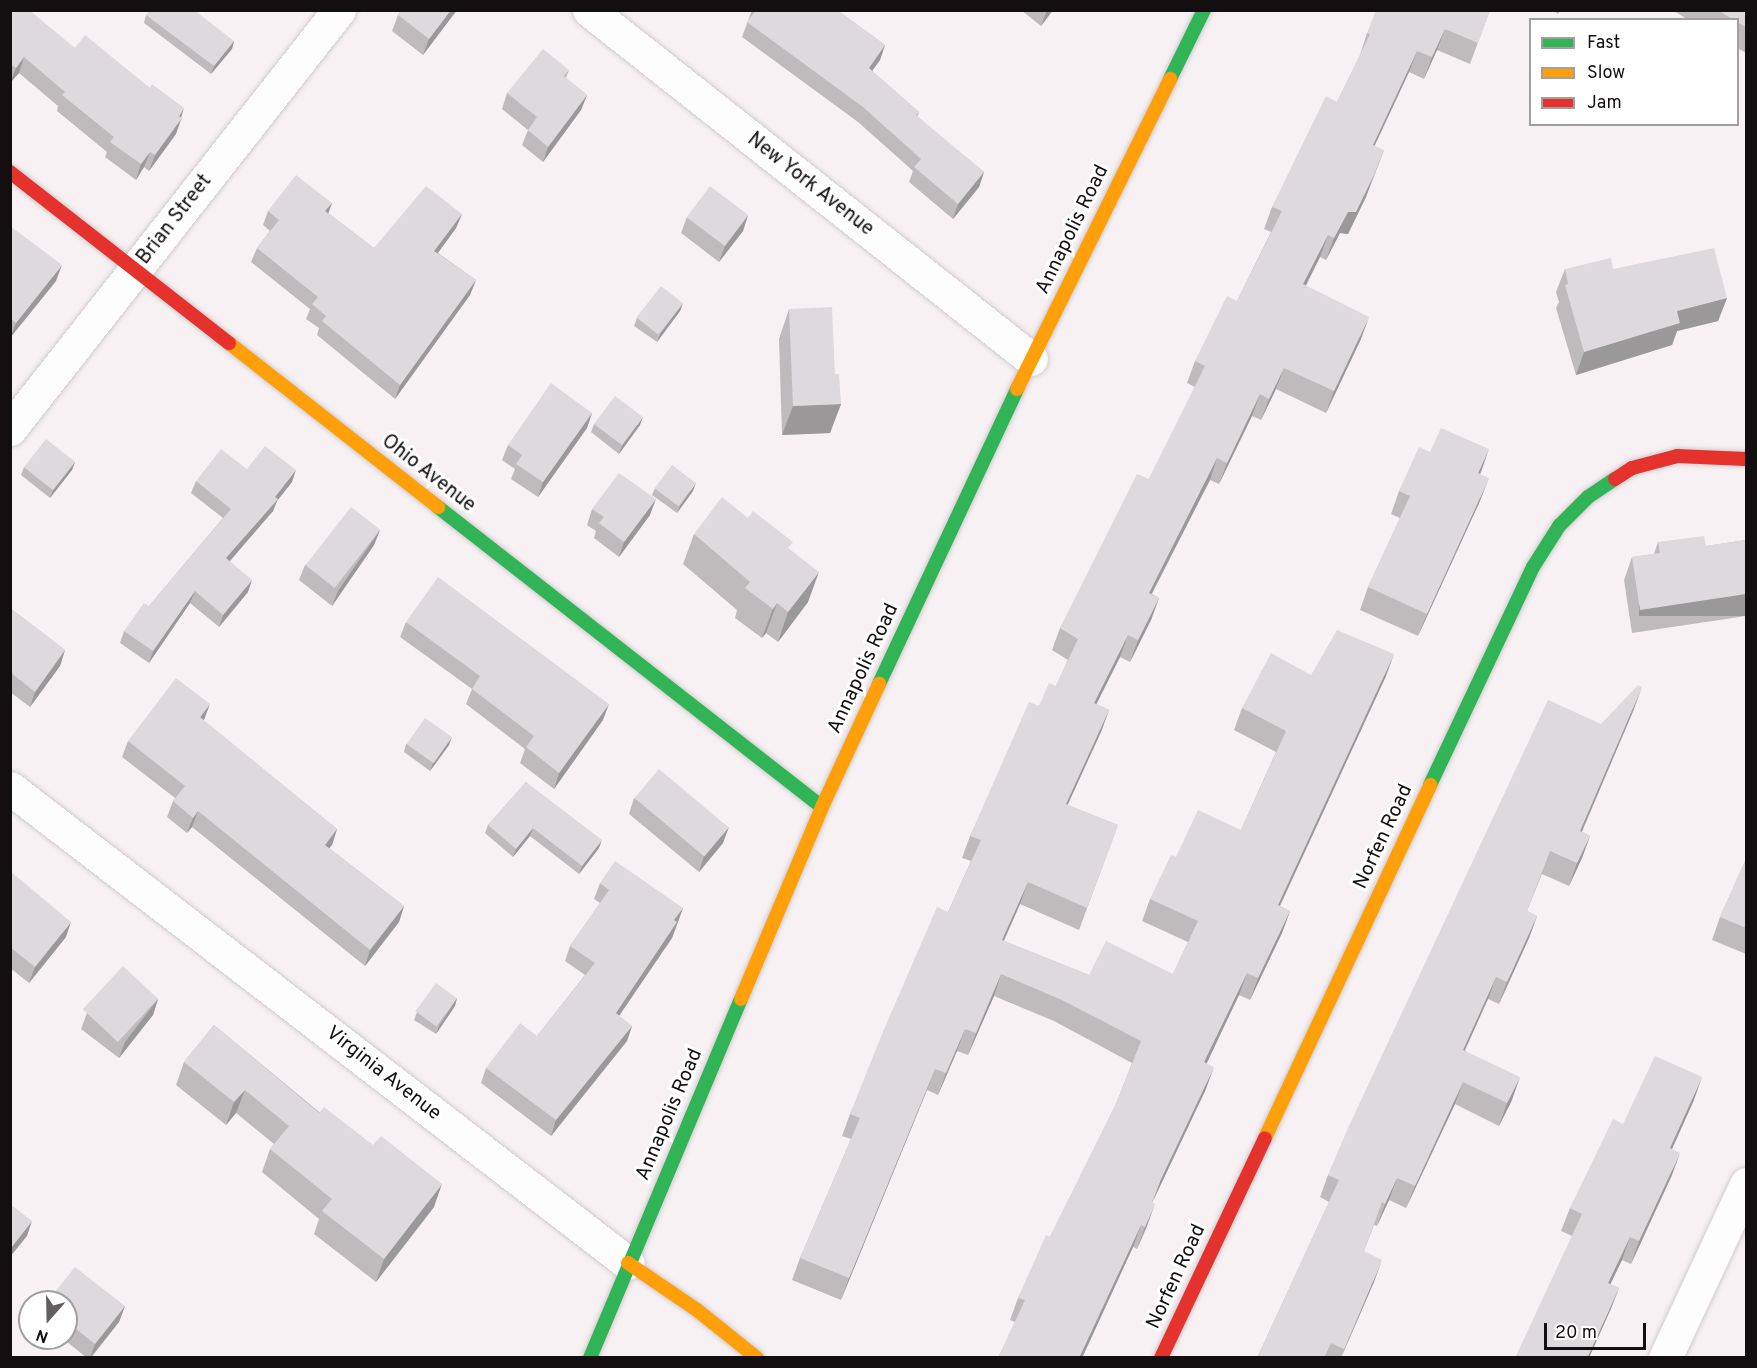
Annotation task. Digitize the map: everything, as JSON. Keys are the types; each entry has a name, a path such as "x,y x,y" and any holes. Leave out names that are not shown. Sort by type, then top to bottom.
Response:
{"street":[{"name":"Brian Street","path":"10,429 339,10"},
{"name":"New York Avenue","path":"589,10 1031,359"},
{"name":"Annapolis Road","path":"590,1358 628,1263 822,807 1031,359 1204,10"},
{"name":"Ohio Avenue","path":"10,172 822,807"},
{"name":"Norfen Road","path":"1161,1358 1533,567 1559,526 1588,497 1632,468 1677,456 1727,455 1746,459"},
{"name":"Virginia Avenue","path":"10,788 628,1263 697,1310 757,1358"},
{"path":"1665,1358 1746,1184"}],"building":[{"path":"10,10 29,10 75,48 85,35 150,88 152,84 184,108 179,116 182,118 155,155 150,152 141,164 110,142 114,137 62,95 65,92 24,57 16,68 10,64"},
{"path":"150,10 194,10 234,41 214,66 146,15"},
{"path":"401,10 451,10 429,39 398,15"},
{"path":"756,10 837,10 885,45 869,68 919,112 916,115 984,172 958,204 914,167 921,159 863,107 747,22"},
{"path":"1376,10 1490,10 1478,43 1445,29 1432,57 1417,51 1373,145 1384,150 1356,212 1348,212 1334,238 1328,235 1303,284 1369,317 1334,391 1284,368 1269,399 1260,394 1227,463 1217,458 1149,593 1159,598 1138,640 1128,635 1094,703 1109,710 1066,804 1118,825 1087,908 1028,882 1002,940 1089,975 1106,941 1173,974 1198,921 1150,899 1171,855 1176,857 1198,810 1241,830 1286,731 1242,708 1271,653 1311,675 1337,630 1394,654 1278,905 1290,911 1258,978 1247,973 1204,1062 1214,1067 1161,1179 1152,1202 1155,1204 1145,1227 1141,1225 1079,1358 998,1358 1025,1300 1018,1298 1046,1235 1050,1237 1116,1104 1141,1041 1062,1000 1001,974 976,1033 965,1029 946,1073 935,1069 849,1278 800,1258 860,1118 850,1114 882,1034 937,907 948,912 981,840 970,836 1029,702 1039,706 1049,683 1056,686 1078,639 1060,628 1137,474 1149,479 1205,366 1195,361 1227,296 1237,301 1282,211 1272,207 1326,96 1337,102 1370,34 1367,33"},
{"path":"1718,10 1746,10 1746,27 1739,23 1739,18 1730,18"},
{"path":"543,49 569,70 564,76 587,95 548,147 528,130 537,117 507,93"},
{"path":"296,175 332,203 325,211 374,248 426,186 462,214 434,251 476,280 400,385 322,321 326,316 312,304 318,297 257,248 279,220 268,211"},
{"path":"710,186 748,215 725,246 687,217"},
{"path":"10,226 62,265 16,323 10,318"},
{"path":"1714,248 1727,298 1677,311 1680,323 1584,352 1565,285 1568,284 1565,269 1611,258 1613,269"},
{"path":"661,286 683,303 658,335 636,318"},
{"path":"832,307 835,374 839,374 841,404 793,406 789,309"},
{"path":"551,383 592,413 543,482 516,464 522,455 508,445"},
{"path":"615,396 643,417 622,445 594,424"},
{"path":"1441,428 1489,449 1478,473 1489,478 1427,614 1368,587 1410,496 1399,491 1419,447 1430,452"},
{"path":"46,439 75,462 53,490 24,467"},
{"path":"265,446 296,470 275,497 278,499 226,558 252,580 223,615 195,591 153,651 124,631 144,603 149,606 231,509 196,481 221,449 247,469"},
{"path":"672,465 696,483 679,506 655,488"},
{"path":"619,473 656,499 624,542 599,523 604,517 592,509"},
{"path":"722,497 748,518 753,511 793,542 788,548 819,572 788,612 777,603 773,609 745,588 750,582 694,534"},
{"path":"351,507 380,530 335,588 305,565"},
{"path":"1704,536 1706,546 1746,540 1746,594 1640,610 1632,557 1660,553 1658,542"},
{"path":"438,577 609,704 559,773 526,747 534,736 472,689 480,676 406,622"},
{"path":"10,608 65,650 35,692 10,672"},
{"path":"176,678 210,704 200,717 337,829 325,845 404,906 370,950 198,811 193,818 173,801 185,786 128,741"},
{"path":"1638,685 1642,687 1580,831 1590,836 1577,863 1550,851 1527,911 1537,916 1507,982 1496,977 1463,1050 1520,1077 1507,1103 1463,1082 1415,1186 1397,1178 1385,1204 1382,1202 1364,1251 1382,1260 1344,1349 1331,1343 1324,1358 1257,1358 1339,1180 1328,1175 1348,1128 1548,700 1601,724"},
{"path":"425,718 452,737 434,763 407,744"},
{"path":"659,769 729,827 704,857 635,798"},
{"path":"526,782 602,840 582,866 533,828 516,849 488,825"},
{"path":"1746,859 1746,928 1720,917"},
{"path":"615,861 683,908 674,920 677,922 616,1013 632,1026 556,1120 486,1068 520,1023 537,1036 595,963 570,946 609,890 600,883"},
{"path":"10,871 71,922 35,967 10,947"},
{"path":"123,966 158,999 118,1042 83,1009"},
{"path":"436,983 457,998 436,1027 415,1011"},
{"path":"214,1025 319,1113 324,1107 373,1145 381,1136 442,1184 384,1259 322,1211 332,1199 270,1149 289,1126 245,1090 234,1102 184,1062"},
{"path":"1655,1056 1702,1077 1670,1148 1680,1153 1639,1241 1630,1237 1608,1283 1619,1288 1587,1358 1515,1358 1582,1214 1570,1208 1613,1119 1623,1124"},
{"path":"10,1204 32,1221 10,1249"},
{"path":"75,1267 125,1306 95,1344 78,1331 78,1290 57,1290"}],"traffic: fast":[{"path":"1170,79 1204,10"},
{"path":"879,684 1017,389"},
{"path":"1430,785 1533,567 1559,526 1588,497 1615,479"},
{"path":"438,507 822,807"},
{"path":"590,1358 741,999"}],"traffic: slow":[{"path":"1017,389 1170,79"},
{"path":"229,343 438,507"},
{"path":"741,999 822,807 879,684"},
{"path":"1265,1138 1430,785"},
{"path":"628,1263 697,1310 757,1358"}],"traffic: jam":[{"path":"10,172 229,343"},
{"path":"1615,479 1632,468 1677,456 1746,459"},
{"path":"1161,1358 1265,1138"}]}
